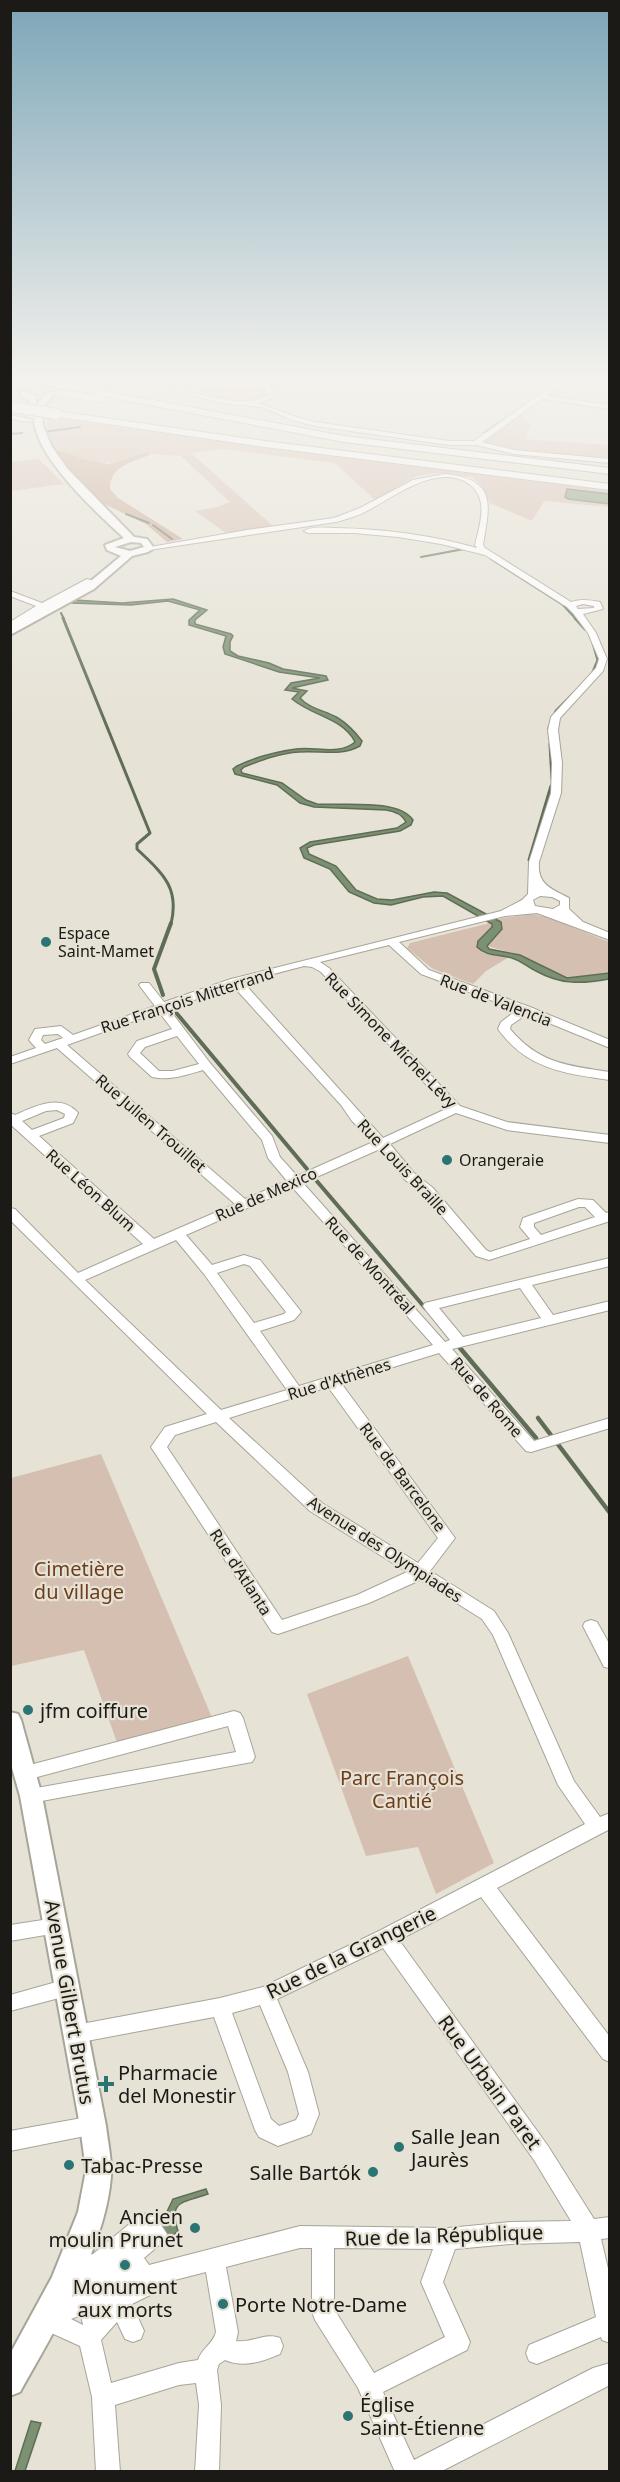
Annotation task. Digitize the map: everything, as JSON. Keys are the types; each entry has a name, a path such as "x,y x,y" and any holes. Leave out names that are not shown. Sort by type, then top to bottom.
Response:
{"main road":[{"path":"10,629 65,599 90,582 112,561 115,535 84,498"},
{"path":"10,629 80,593 129,554 141,552 148,545 131,539 91,498"},
{"path":"115,547 131,539"},
{"path":"115,547 129,554"},
{"name":"Avenue Gilbert Brutus","path":"10,1720 19,1762 31,1796 93,2126 98,2171 97,2185 76,2258 66,2282 10,2382"}],"street":[{"path":"148,545 345,517 369,508 387,498"},
{"path":"483,498 485,503 479,545 486,553"},
{"path":"247,532 384,531 446,541 486,553 574,606 585,617 603,659 600,669 556,717 554,730 557,763 556,793 537,852 530,898 541,911 609,937"},
{"path":"10,629 42,606 90,582"},
{"path":"10,593 42,606"},
{"path":"574,606 609,600"},
{"path":"585,617 599,609 593,603"},
{"path":"533,872 547,893 565,900 567,903 563,909"},
{"path":"501,914 530,898 547,893"},
{"path":"501,914 563,909 579,924"},
{"name":"Rue François Mitterrand","path":"10,1061 235,981 501,914"},
{"name":"Rue de Valencia","path":"391,941 425,972 526,1009 609,1045"},
{"name":"Rue Simone Michel-Lévy","path":"309,963 325,970 456,1109 507,1126 609,1139"},
{"name":"Rue Louis Braille","path":"235,981 345,1102 356,1118 428,1191 481,1253 489,1256 607,1217"},
{"name":"Rue de Montréal","path":"145,985 159,1007 206,1066 268,1139 274,1158 443,1347"},
{"path":"526,1009 505,1024 504,1029 533,1057 551,1066 609,1076"},
{"path":"43,1049 35,1040 39,1032 61,1030 70,1039"},
{"path":"179,1031 141,1044 134,1054 156,1074 173,1075 206,1066"},
{"name":"Rue Julien Trouillet","path":"58,1043 243,1204"},
{"name":"Rue Léon Blum","path":"30,1135 69,1120 72,1113 64,1105 53,1104 12,1118 30,1135 152,1245"},
{"name":"Rue de Mexico","path":"76,1279 243,1204 296,1183 456,1109"},
{"path":"538,1240 526,1227 528,1221 578,1203 588,1203 607,1217"},
{"name":"Avenue des Olympiades","path":"10,1212 218,1416 316,1507 488,1615 500,1633 567,1785 603,1823"},
{"path":"178,1234 209,1271 296,1392"},
{"path":"209,1271 244,1259 255,1263 294,1312 289,1317 252,1329"},
{"path":"460,1343 430,1306 609,1262"},
{"path":"523,1283 550,1320"},
{"name":"Rue d'Athènes","path":"218,1416 443,1347 609,1305"},
{"name":"Rue de Rome","path":"443,1347 531,1447 609,1423"},
{"name":"Rue de Barcelone","path":"332,1382 447,1538 420,1573"},
{"name":"Rue d'Atlanta","path":"218,1416 170,1431 159,1447 278,1628 363,1599 420,1573"},
{"path":"591,1626 609,1662"},
{"path":"19,1762 234,1718 246,1757 31,1796"},
{"name":"Rue de la Grangerie","path":"76,2034 220,2007 266,1995 386,1937 603,1823"},
{"path":"484,1886 609,2053"},
{"path":"10,1933 56,1926"},
{"name":"Rue Urbain Paret","path":"386,1937 541,2153 599,2229 608,2327"},
{"path":"12,2003 67,1988"},
{"path":"220,2007 262,2123 266,2130 278,2136 304,2127 309,2114 297,2072 266,1995"},
{"path":"10,2141 93,2126"},
{"path":"145,2277 138,2266 105,2292 97,2282 156,2234 147,2223 97,2265 83,2266 79,2279 84,2284 96,2331 117,2297 145,2277 218,2258 227,2332 225,2346 210,2357 206,2370 210,2405 207,2472"},
{"name":"Rue de la République","path":"218,2258 300,2237 448,2239 510,2233 599,2229"},
{"path":"323,2239 324,2312 368,2383 407,2472"},
{"path":"368,2383 459,2342 432,2282 448,2239"},
{"path":"46,2319 88,2302 117,2297"},
{"path":"117,2297 133,2331"},
{"path":"46,2319 89,2339 103,2397 108,2472"},
{"path":"537,2354 608,2327"},
{"path":"225,2346 230,2352 243,2354 272,2346"},
{"path":"103,2397 179,2374 206,2370"},
{"path":"429,2468 609,2374"}],"green space":[{"path":"226,498 241,498 273,526 226,533 195,511 230,502"},
{"path":"487,498 609,498 609,507 544,501 532,521 490,503"},
{"path":"531,914 548,917 609,942 609,973 567,978 520,955 487,946 498,934 501,922 497,919"},
{"path":"490,923 492,927 481,938 484,953 509,957 486,971 473,984 433,969 407,948 410,943"},
{"name":"Cimetière du village","path":"101,1454 213,1720 118,1745 84,1650 11,1666 11,1478"},
{"name":"Parc François Cantié","path":"408,1656 494,1863 436,1894 418,1847 366,1856 307,1694"}],"shaded area":[{"path":"95,498 118,498 183,539 167,542 146,524"},
{"path":"566,498 609,498 609,504"},
{"path":"173,599 207,610 195,620 195,624 231,634 233,636 230,651 238,656 269,663 283,669 326,676 328,680 292,688 307,691 300,698 304,702 338,718 362,741 360,746 345,751 278,755 244,767 241,770 242,773 282,783 306,800 317,804 369,804 395,808 406,813 413,820 411,825 400,831 314,845 307,848 309,854 336,866 356,890 377,899 392,900 434,892 447,893 501,922 502,929 487,946 489,949 520,955 567,978 609,973 609,979 581,982 563,981 545,976 512,958 493,955 477,947 478,941 492,927 492,924 443,896 423,897 391,905 374,903 349,892 330,869 304,858 300,848 310,842 397,828 406,822 400,815 389,810 314,807 300,803 277,785 235,774 233,769 237,766 265,755 303,748 342,749 355,742 350,734 335,722 292,699 299,692 285,690 291,683 320,678 279,672 225,654 223,647 226,636 189,625 189,620 200,610 168,601 131,605 72,603 75,600 122,603"},
{"path":"206,2189 208,2194 180,2204 175,2213 178,2231 166,2241 154,2227 163,2220 173,2199"},
{"path":"31,2421 41,2423 25,2471 15,2471"}],"waterway":[{"path":"126,514 149,523"},
{"path":"153,525 172,539"},
{"path":"421,557 464,549"},
{"path":"491,559 563,605 576,619"},
{"path":"61,613 64,619"},
{"path":"63,618 150,833 137,844 137,849 161,874 171,890 173,900 171,924"},
{"path":"575,618 585,629"},
{"path":"593,643 598,660 593,672"},
{"path":"549,728 556,711 578,689"},
{"path":"550,744 552,779"},
{"path":"529,860 551,786"},
{"path":"163,995 154,969 171,923"},
{"path":"173,1009 307,1169"},
{"path":"315,1179 426,1309"},
{"path":"460,1348 536,1438"},
{"path":"538,1418 610,1513"}],"place":[{"name":"Espace Saint-Mamet","path":"46,942"},
{"name":"Orangeraie","path":"447,1160"},
{"name":"jfm coiffure","path":"28,1710"},
{"name":"Pharmacie del Monestir","path":"106,2084"},
{"name":"Salle Jean Jaurès","path":"399,2147"},
{"name":"Tabac-Presse","path":"69,2165"},
{"name":"Salle Bartók","path":"373,2172"},
{"name":"Ancien moulin Prunet","path":"195,2228"},
{"name":"Monument aux morts","path":"125,2265"},
{"name":"Porte Notre-Dame","path":"223,2304"},
{"name":"Église Saint-Étienne","path":"348,2416"}]}
